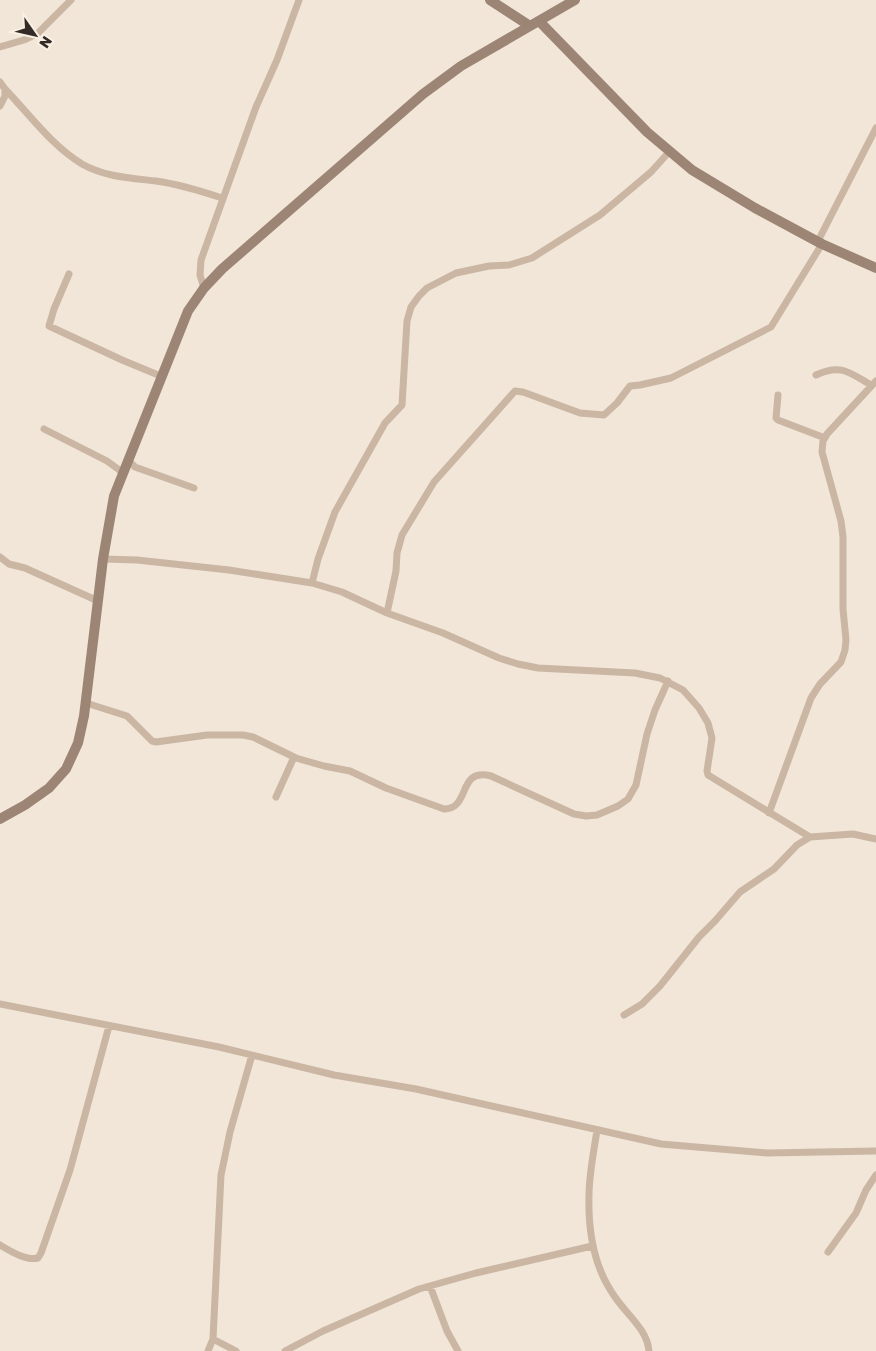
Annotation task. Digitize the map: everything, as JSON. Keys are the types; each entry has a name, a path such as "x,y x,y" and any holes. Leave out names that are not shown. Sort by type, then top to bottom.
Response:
{"main road":[{"path":"490,0 534,24 647,132 692,170 755,208 820,243 876,268"},
{"path":"0,819 49,788 66,769 78,743 86,703 103,559 114,496 188,311 204,288 222,268 423,94 461,66 575,0"}],"street":[{"path":"0,48 38,33 71,0"},
{"path":"204,288 200,275 201,260 256,107 277,60 299,0"},
{"path":"0,82 52,141 84,165 121,178 158,181 195,189 222,198"},
{"path":"0,106 5,96 5,89"},
{"path":"387,613 396,571 397,553 402,535 434,482 514,391 524,392 580,413 604,415 617,403 630,386 640,386 671,378 771,327 820,243 863,151 876,128"},
{"path":"312,583 318,559 335,512 385,423 402,405 407,321 411,307 419,296 427,288 456,273 470,269 518,263 532,258 600,216 651,172 669,152"},
{"path":"69,274 54,310 50,326 163,377"},
{"path":"769,813 811,698 820,684 841,662 845,650 846,640 842,609 843,537 841,521 822,452 825,438 874,383 834,368 816,374"},
{"path":"778,395 776,418 778,420 825,438"},
{"path":"44,429 107,460 122,472"},
{"path":"128,460 135,467 194,488"},
{"path":"0,557 10,564 25,568 98,601"},
{"path":"103,559 137,560 229,570 312,583 342,592 387,613 443,633 499,658 518,664 538,668 635,673 668,681 683,690 699,708 708,723 712,738 707,770 708,775 810,837"},
{"path":"86,703 127,716 146,736 156,742 207,735 243,735 267,743 294,757 357,773 386,788 444,808 449,809 457,804 468,781 472,777 484,774 574,814 586,816 597,815 618,806 633,794 647,734 668,681"},
{"path":"276,797 294,757"},
{"path":"624,1015 642,1004 660,986 699,937 740,892 774,869 797,845 810,837 852,834 876,839"},
{"path":"0,1004 219,1047 334,1075 416,1090 662,1144 792,1154 876,1152"},
{"path":"0,1245 34,1259 38,1258 41,1253 70,1170 109,1026"},
{"path":"208,1351 213,1339 221,1175 230,1132 252,1055"},
{"path":"597,1130 588,1194 592,1246 614,1297 640,1327 648,1343 649,1351"},
{"path":"828,1252 856,1213 866,1190 876,1175"},
{"path":"285,1351 322,1331 419,1289 476,1273 592,1246"},
{"path":"430,1286 458,1351"},
{"path":"213,1339 236,1351"}]}
